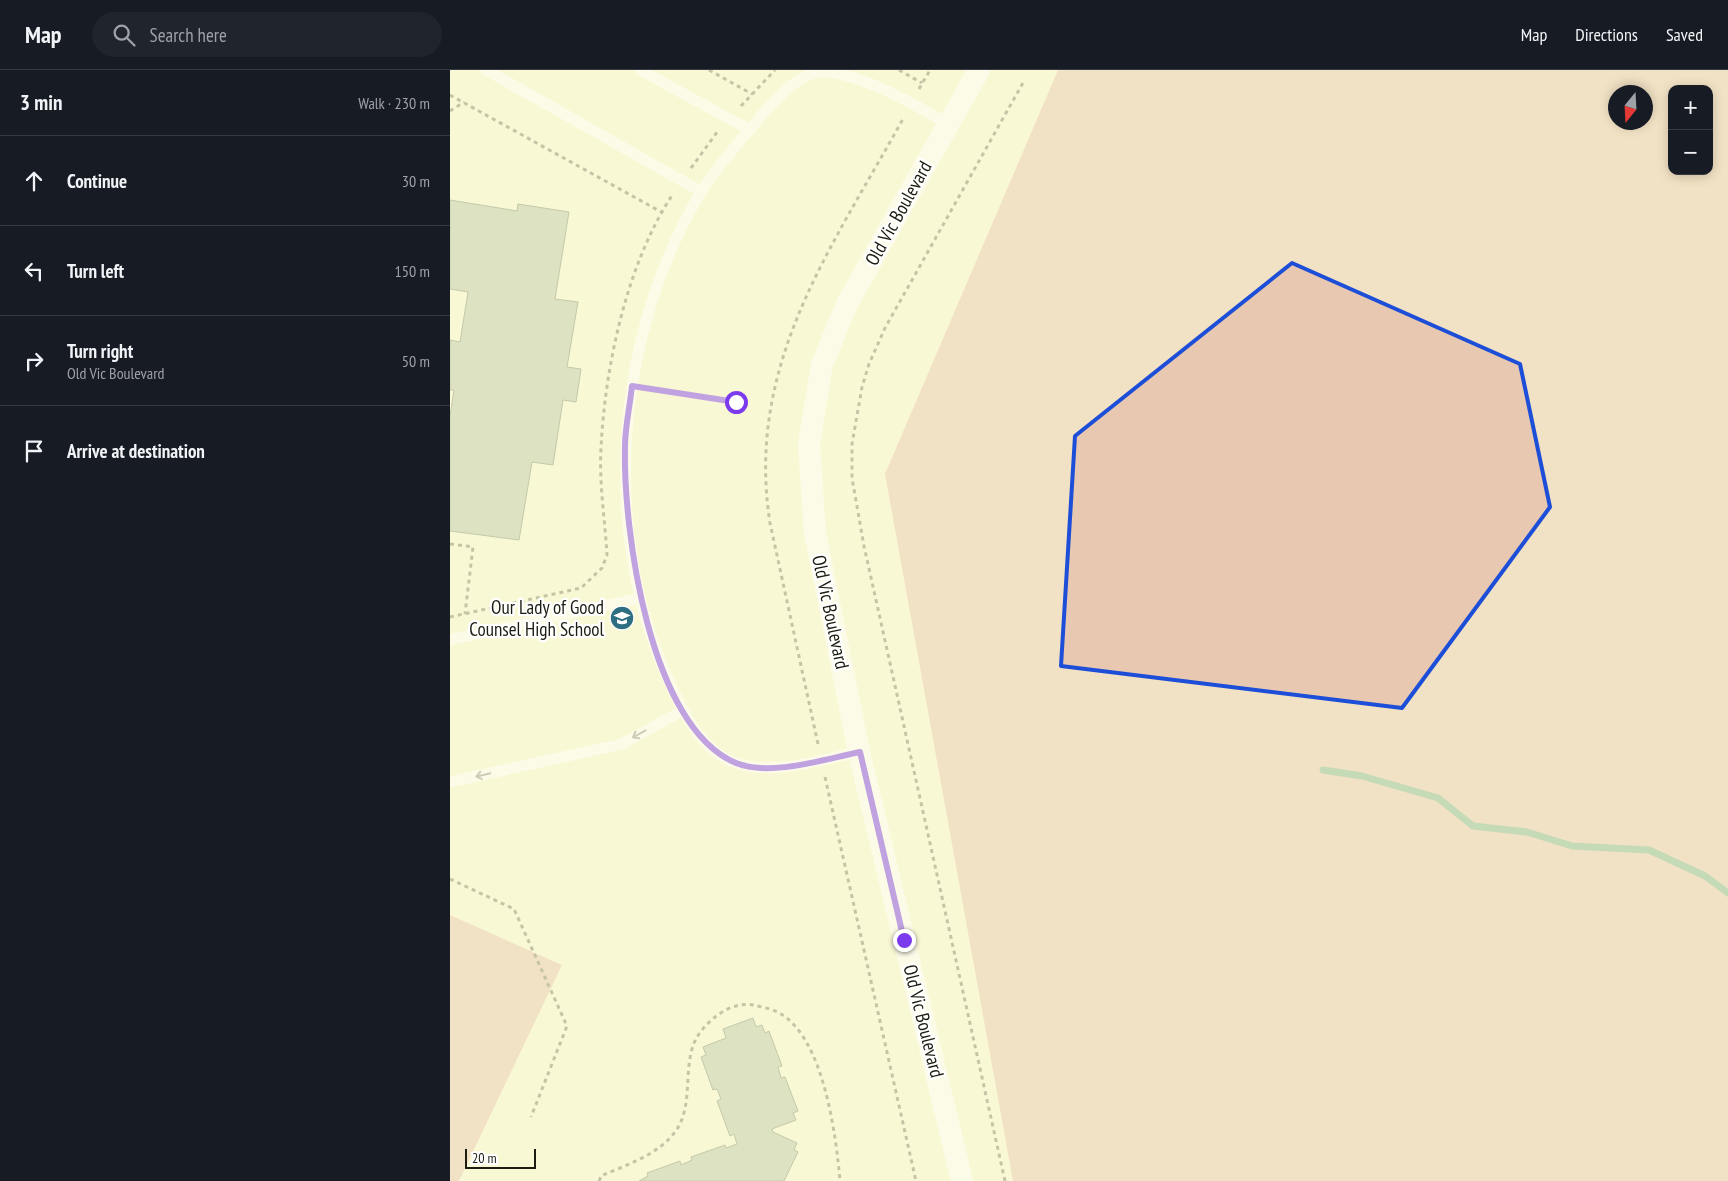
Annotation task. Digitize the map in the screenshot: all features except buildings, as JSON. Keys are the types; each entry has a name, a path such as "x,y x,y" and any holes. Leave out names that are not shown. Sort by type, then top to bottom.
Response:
{"street":[{"name":"Old Vic Boulevard","path":"962,1181 860,752 815,533 809,444 822,364 848,302 979,70"}],"lane":[{"path":"486,70 702,192"},
{"path":"640,70 750,130"},
{"path":"860,752 794,765 761,769 737,764 720,754 701,738 682,710 659,658 640,598 633,559 626,492 625,445 632,386 650,306 665,266 702,192 779,96 805,77 819,72 858,75 948,124"},
{"path":"450,640 640,598"},
{"path":"450,782 622,744 682,710"}],"path":[{"path":"709,70 752,94"},
{"path":"899,70 922,83"},
{"path":"1005,1181 864,546 852,478 852,444 862,387 886,328 1024,81"},
{"path":"450,95 663,213"},
{"path":"450,111 464,102"},
{"path":"608,382 736,402"},
{"path":"450,544 473,547 464,614"},
{"path":"450,879 514,909 567,1026 531,1117"},
{"path":"599,1181 601,1176 659,1148 676,1132 686,1107 692,1053 697,1036 715,1016 730,1008 746,1004 764,1007 781,1014 798,1028 810,1049 823,1083 833,1121 840,1181"}],"highlighted area":[{"path":"1292,263 1520,364 1550,507 1402,708 1061,666 1075,436"}],"shaded area":[{"path":"1058,70 1728,70 1728,1181 1013,1181 885,474"},
{"path":"450,915 562,965 459,1181 450,1181"}],"waterway":[{"path":"1323,770 1362,776 1438,798 1473,826 1527,832 1572,846 1649,850 1705,876 1728,893"}],"place":[{"name":"Our Lady of Good Counsel High School","path":"622,618"}],"route":[{"path":"736,402 632,386 625,445 627,501 633,559 640,598 659,658 682,710 701,738 720,754 737,764 761,769 794,765 860,752 904,940"}]}
